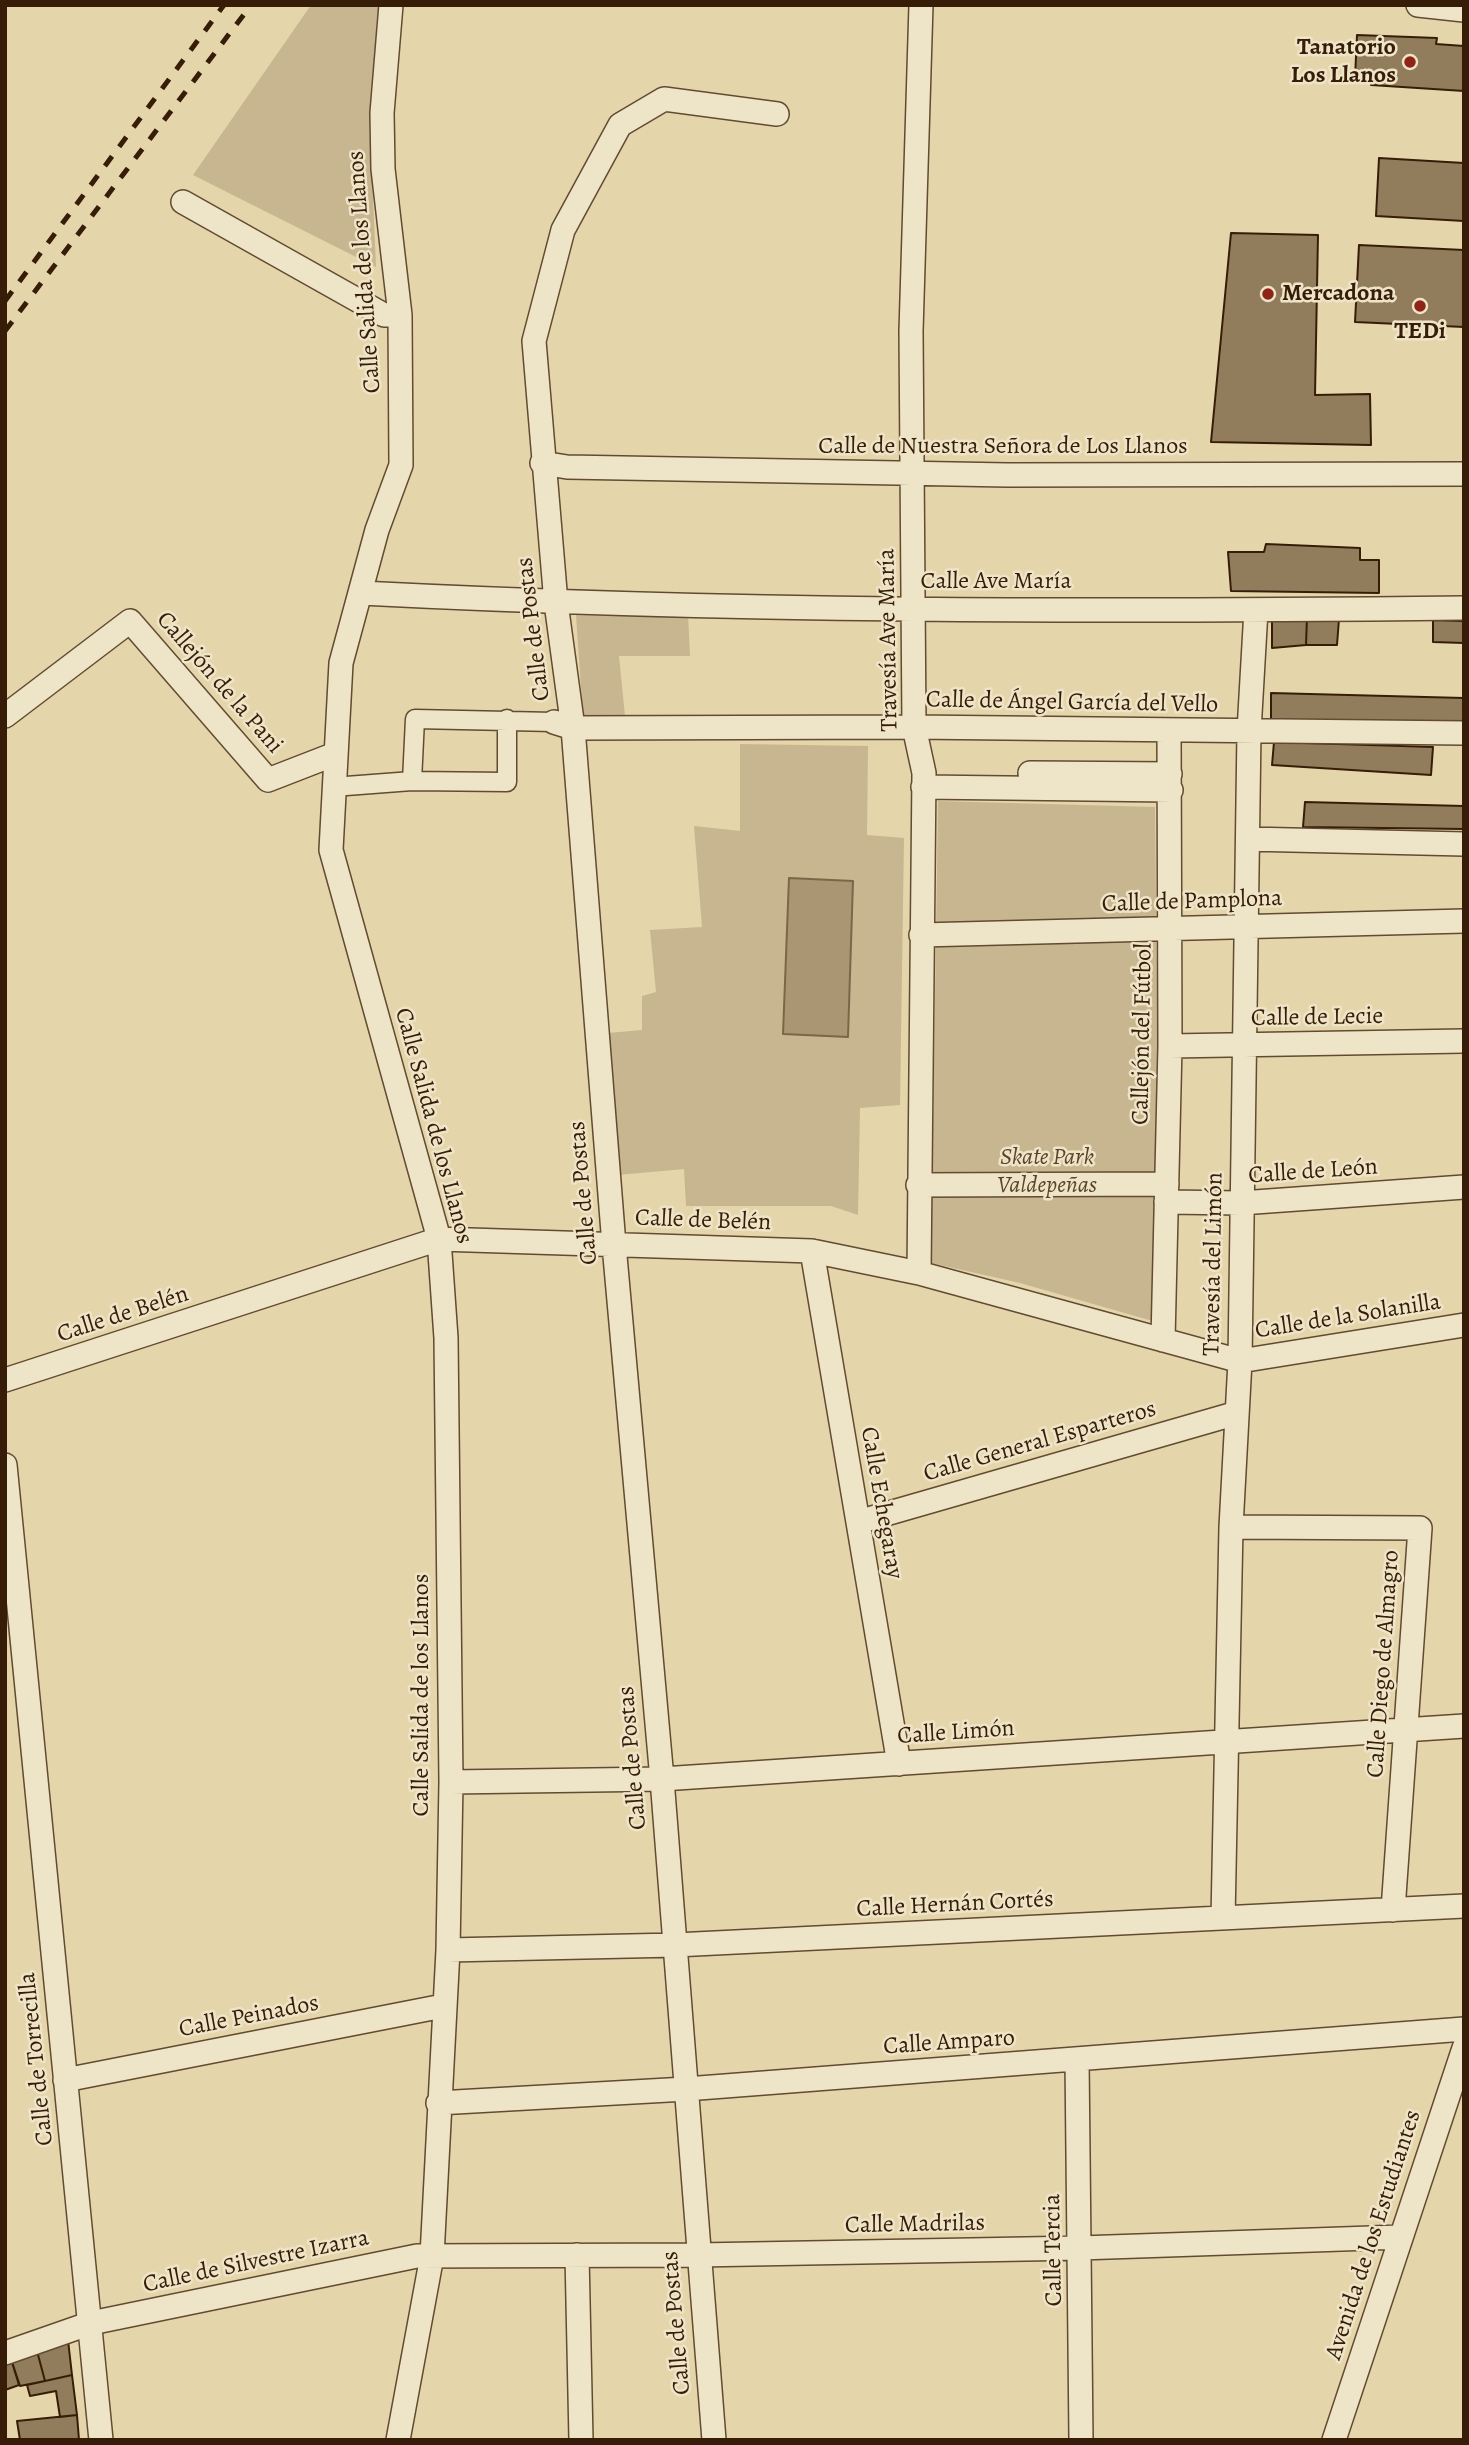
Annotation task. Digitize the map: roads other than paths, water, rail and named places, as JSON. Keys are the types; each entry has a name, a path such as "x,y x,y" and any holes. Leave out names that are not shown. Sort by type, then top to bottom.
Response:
{"street":[{"name":"Calle Salida de los Llanos","path":"391,5 382,113 383,158 400,315 401,465 377,530 341,663 331,850 439,1239 446,1338 451,1782 448,1950 432,2256 398,2440"},
{"name":"Travesía Ave María","path":"919,1273 923,780 914,727 911,331 920,5"},
{"path":"1418,5 1464,10"},
{"name":"Calle de Postas","path":"714,2440 662,1779 614,1245 563,725 556,603 542,463 534,341 563,230 620,125 664,99 777,114"},
{"path":"183,202 384,315 400,315"},
{"name":"Calle de Nuestra Señora de Los Llanos","path":"542,463 567,467 912,473 1464,474"},
{"name":"Calle Ave María","path":"361,593 556,603 914,608 1464,608"},
{"name":"Travesía del Limón","path":"1223,1918 1231,1527 1240,1361 1249,731 1256,610"},
{"name":"Callejón de la Pani","path":"5,716 130,621 268,780 335,754"},
{"path":"412,781 415,719 507,719 563,725"},
{"path":"333,787 412,781 507,782 507,719"},
{"name":"Calle de Ángel García del Vello","path":"563,725 1464,733"},
{"name":"Callejón del Fútbol","path":"1163,1340 1170,1046 1169,730"},
{"path":"923,780 1170,782"},
{"path":"1248,839 1464,844"},
{"name":"Calle de Pamplona","path":"921,935 1464,920"},
{"name":"Calle de Lecie","path":"1170,1046 1464,1041"},
{"name":"Calle de León","path":"918,1185 1167,1193 1241,1203 1464,1187"},
{"name":"Calle de Belén","path":"5,1380 439,1239 812,1251 919,1273 1240,1361"},
{"name":"Calle Echegaray","path":"812,1251 899,1764"},
{"name":"Calle de la Solanilla","path":"1240,1361 1464,1325"},
{"name":"Calle General Esparteros","path":"858,1522 1237,1413"},
{"name":"Calle de Torrecilla","path":"5,1465 8,1517 101,2440"},
{"name":"Calle Diego de Almagro","path":"1231,1527 1420,1528 1393,1910"},
{"name":"Calle Limón","path":"451,1782 662,1779 1464,1726"},
{"name":"Calle Hernán Cortés","path":"448,1950 675,1945 1464,1906"},
{"name":"Calle Peinados","path":"65,2080 443,2006"},
{"name":"Calle Amparo","path":"438,2103 686,2089 1464,2029"},
{"name":"Avenida de los Estudiantes","path":"1334,2440 1464,2048"},
{"name":"Calle Tercia","path":"1077,2059 1081,2440"},
{"name":"Calle Madrilas","path":"432,2256 698,2255 1080,2248 1400,2237"},
{"path":"577,2255 581,2440"},
{"name":"Calle de Silvestre Izarra","path":"5,2353 91,2323 417,2256 432,2256"}],"railway":[{"path":"5,301 224,5"},
{"path":"5,331 251,5"}],"place":[{"name":"Tanatorio Los Llanos","path":"1410,62"},
{"name":"Mercadona","path":"1268,294"},
{"name":"TEDi","path":"1420,306"}],"park label":[{"name":"Skate Park Valdepeñas","path":"1047,1172"}]}
